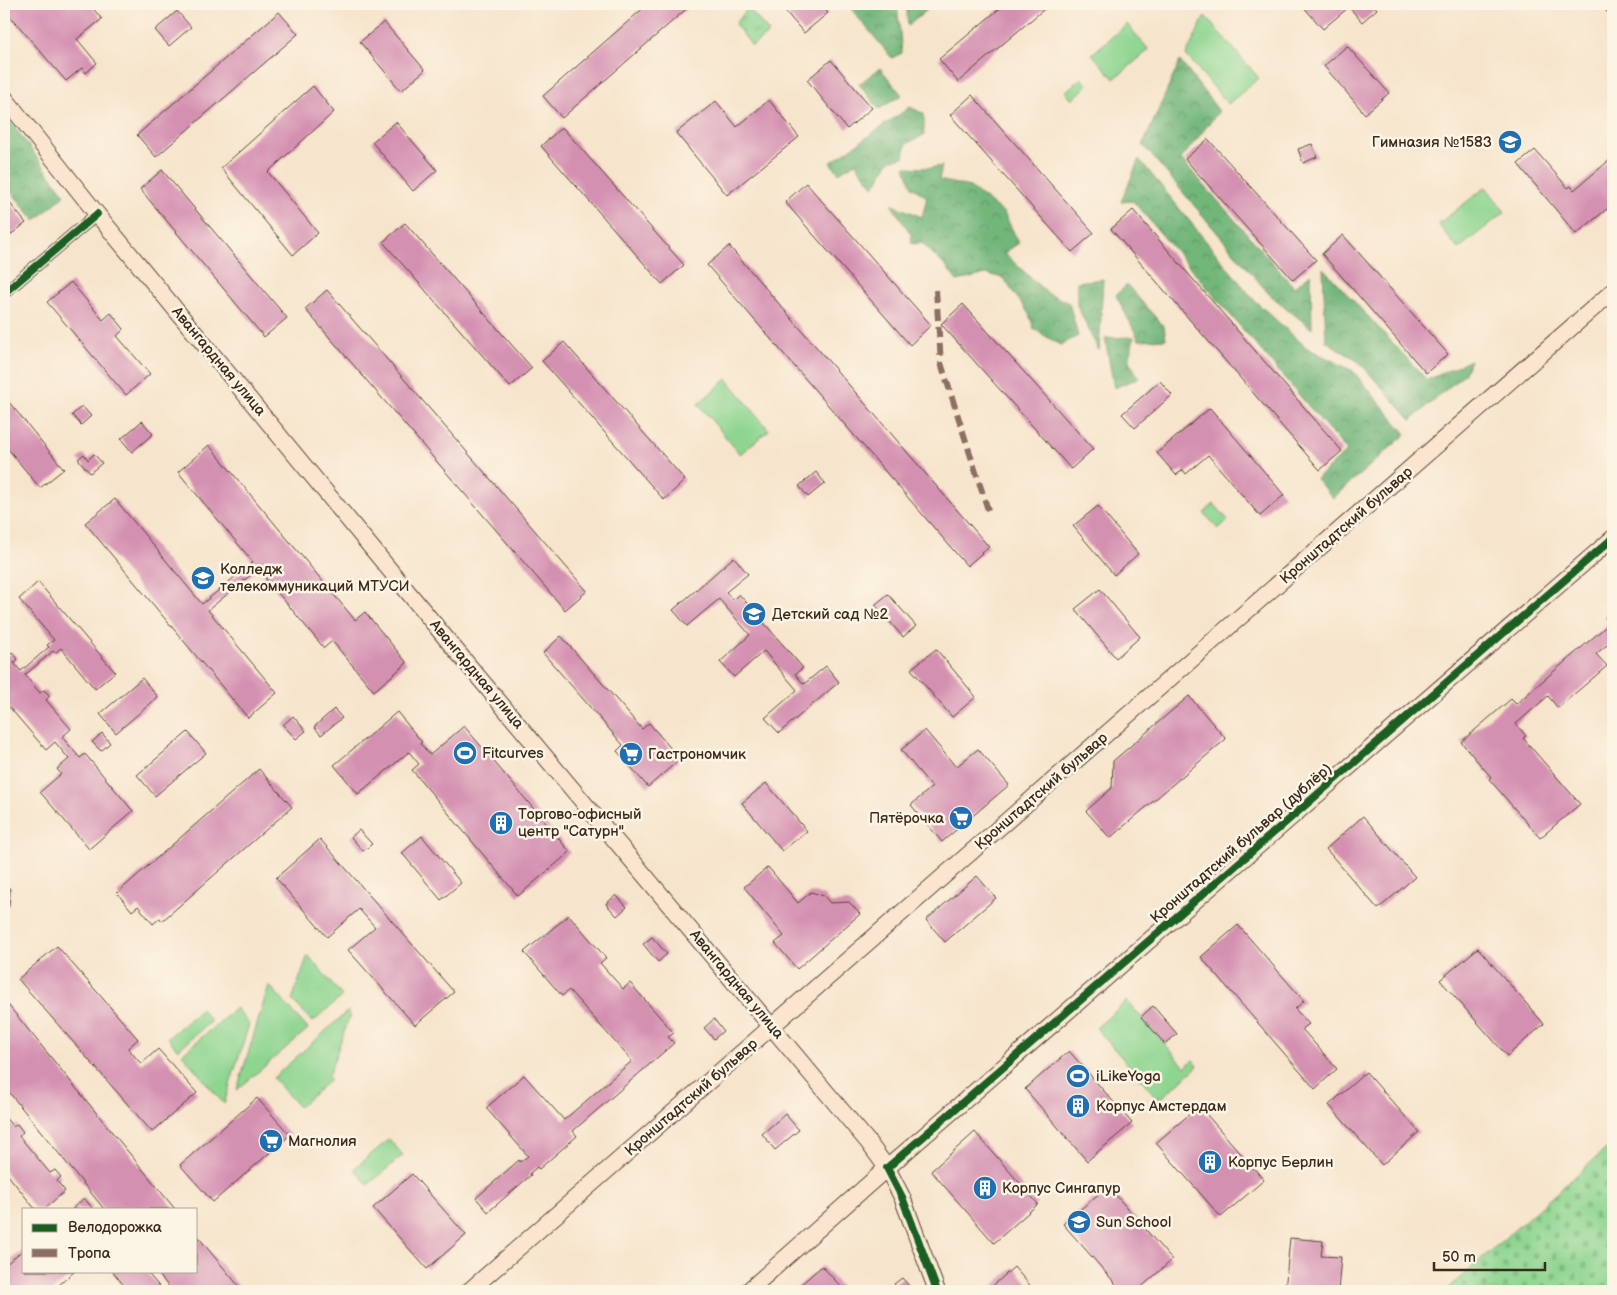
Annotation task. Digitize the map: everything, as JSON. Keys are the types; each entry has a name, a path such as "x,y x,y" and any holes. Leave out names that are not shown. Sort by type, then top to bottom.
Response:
{"main road":[{"name":"Авангардная улица","path":"4,97 97,214 449,642 868,1142 886,1168 902,1197 937,1291"},
{"name":"Кронштадтский бульвар","path":"469,1291 1613,291"},
{"name":"Кронштадтский бульвар (дублёр)","path":"748,1291 886,1168 1613,538"}],"street":[{"path":"4,293 97,214"}],"green space":[{"path":"847,4 897,4 902,53 892,58"},
{"path":"906,4 934,4 908,26"},
{"path":"748,7 769,33 752,46 735,24"},
{"path":"1205,16 1259,78 1228,104 1186,55"},
{"path":"1127,24 1149,50 1114,79 1092,54"},
{"path":"1180,61 1219,111 1181,159 1294,287 1311,274 1312,329 1269,294 1143,145"},
{"path":"880,68 902,95 879,109 859,84"},
{"path":"1081,78 1088,85 1072,100 1065,92"},
{"path":"910,107 924,114 924,135 906,144 904,157 890,160 874,187 855,163 839,173 830,163"},
{"path":"4,113 65,195 35,221 4,183"},
{"path":"1139,159 1254,300 1307,348 1353,371 1406,434 1333,498 1316,479 1347,451 1133,201 1121,202"},
{"path":"942,166 939,180 970,187 1004,213 1019,243 1004,253 1047,293 1069,303 1078,336 1060,345 1034,329 1029,314 1003,278 987,274 957,281 922,243 912,244 911,234 891,204 922,217 927,197 912,187 905,167 929,168"},
{"path":"1486,187 1505,212 1458,249 1438,224"},
{"path":"1323,268 1427,380 1471,360 1464,374 1411,420 1359,362 1326,341"},
{"path":"1103,279 1099,351 1077,305 1077,282"},
{"path":"1127,285 1164,327 1166,339 1139,340 1116,295"},
{"path":"1134,337 1129,361 1139,378 1114,388 1105,338"},
{"path":"727,379 769,430 740,454 698,404"},
{"path":"1214,504 1228,520 1218,529 1204,513"},
{"path":"308,955 342,996 313,1022 292,1000"},
{"path":"269,985 308,1029 237,1090"},
{"path":"1127,1001 1185,1067 1193,1060 1198,1066 1159,1100 1096,1028"},
{"path":"236,1008 249,1024 224,1104 182,1054"},
{"path":"201,1009 211,1021 178,1050 168,1038"},
{"path":"348,1011 350,1015 328,1077 330,1080 299,1107 273,1078"},
{"path":"389,1139 403,1155 368,1185 354,1169"},
{"path":"1613,1143 1613,1291 1445,1291"}],"building":[{"path":"4,4 89,4 102,19 77,39 97,63 86,73 82,68 66,81 4,9"},
{"path":"648,4 692,4 562,118 543,96"},
{"path":"779,4 821,4 828,13 804,33"},
{"path":"1005,4 1050,4 958,82 939,59"},
{"path":"1301,4 1373,4 1377,9 1362,22 1349,7 1323,29"},
{"path":"177,11 191,27 169,46 155,30"},
{"path":"279,12 298,34 156,157 137,135"},
{"path":"384,22 425,70 401,91 360,42"},
{"path":"1347,46 1389,93 1365,114 1324,66"},
{"path":"831,60 872,108 847,129 807,80"},
{"path":"313,86 334,112 268,172 318,233 293,255 221,168"},
{"path":"972,95 1094,233 1072,252 950,115"},
{"path":"769,100 799,137 727,195 676,133 716,101 737,127"},
{"path":"396,122 437,170 413,191 372,142"},
{"path":"562,127 684,265 662,284 541,146"},
{"path":"1208,139 1316,260 1293,280 1185,159"},
{"path":"1312,144 1317,157 1303,163 1298,149"},
{"path":"1535,150 1568,188 1571,186 1574,190 1612,158 1609,154 1613,151 1613,210 1610,212 1607,209 1576,234 1518,164"},
{"path":"162,170 287,318 264,337 140,189"},
{"path":"806,183 931,325 910,345 785,202"},
{"path":"4,196 26,223 5,239 4,237"},
{"path":"1133,210 1342,451 1320,470 1111,229"},
{"path":"405,223 532,368 510,387 383,242"},
{"path":"1343,235 1448,354 1426,373 1322,254"},
{"path":"729,246 989,547 967,566 707,265"},
{"path":"71,282 103,320 111,313 124,329 117,336 150,374 126,395 47,302"},
{"path":"327,290 587,591 565,610 305,309"},
{"path":"963,304 1093,449 1071,469 941,324"},
{"path":"564,342 685,480 664,500 542,361"},
{"path":"1160,381 1172,395 1135,428 1122,414"},
{"path":"4,396 64,469 40,488 4,444"},
{"path":"82,406 91,416 81,425 72,415"},
{"path":"1210,408 1284,495 1260,516 1208,455 1186,474 1183,470 1176,475 1157,453"},
{"path":"142,421 153,434 132,452 121,439"},
{"path":"209,445 355,620 365,612 407,663 374,691 332,641 324,648 258,569 208,610 277,693 248,718 85,523 115,499 202,604 253,562 178,472"},
{"path":"84,454 88,460 94,454 102,463 90,473 78,459"},
{"path":"816,472 825,483 808,497 799,486"},
{"path":"1098,506 1138,554 1114,575 1073,526"},
{"path":"734,557 748,574 726,592 733,600 739,594 803,668 795,674 804,684 826,666 839,682 779,733 765,718 797,690 764,651 734,677 720,662 750,635 719,599 687,626 673,610"},
{"path":"38,582 115,672 95,689 61,648 55,653 53,651 25,675 40,693 44,690 50,696 46,700 71,729 62,737 80,758 85,754 133,811 89,849 40,792 61,774 57,769 69,759 55,742 46,750 4,701 4,651 8,656 12,652 18,659 14,663 21,671 49,647 47,645 54,640 19,599"},
{"path":"1100,589 1140,637 1116,658 1075,609"},
{"path":"888,594 916,626 903,637 875,605"},
{"path":"1613,610 1613,640 1596,654 1607,666 1558,708 1548,696 1516,724 1526,736 1523,738 1580,804 1540,838 1489,779 1491,777 1461,742 1511,699 1516,704 1610,623 1605,617"},
{"path":"561,636 642,729 649,723 680,759 648,787 617,751 623,745 543,653"},
{"path":"936,649 976,697 952,717 911,669"},
{"path":"142,678 158,697 116,733 100,714"},
{"path":"1189,696 1226,739 1110,838 1086,811 1112,788 1113,761"},
{"path":"334,709 342,718 321,735 314,727"},
{"name":"Торгово-офисный центр \"Сатурн\"","path":"397,712 422,742 420,743 430,755 464,726 570,852 518,896 412,770 419,764 409,752 358,794 334,765"},
{"path":"293,716 306,731 296,739 283,725"},
{"path":"925,730 956,767 978,749 1009,785 942,842 911,805 932,787 901,750"},
{"path":"188,732 206,753 155,796 137,775"},
{"path":"102,733 110,743 101,751 92,742"},
{"path":"259,769 292,807 162,921 160,918 153,924 138,906 132,911 117,893"},
{"path":"766,783 807,831 782,851 742,803"},
{"path":"1363,816 1415,877 1378,909 1326,849"},
{"path":"359,830 372,844 363,851 351,837"},
{"path":"422,836 461,883 441,900 402,853"},
{"path":"320,839 454,992 415,1025 348,950 375,927 359,909 327,937 276,878"},
{"path":"768,867 798,903 811,892 824,896 830,903 849,902 860,914 797,969 775,943 784,936 744,887"},
{"path":"977,876 996,898 945,942 926,920"},
{"path":"4,882 10,889 9,906 4,911"},
{"path":"616,895 627,907 617,916 606,904"},
{"path":"569,915 606,958 600,963 623,989 630,983 674,1033 668,1037 674,1043 573,1131 577,1136 539,1169 537,1167 530,1173 531,1175 488,1212 476,1198 519,1160 520,1162 528,1156 486,1108 524,1075 564,1120 632,1061 569,990 562,996 524,952"},
{"path":"1238,925 1304,1001 1295,1009 1309,1024 1302,1029 1337,1069 1315,1089 1201,957"},
{"path":"652,937 667,954 658,962 643,944"},
{"path":"57,946 138,1039 128,1048 141,1064 158,1049 197,1093 152,1132 18,979"},
{"path":"1478,948 1544,1024 1507,1056 1440,980"},
{"path":"4,1000 174,1208 103,1208 4,1086"},
{"path":"1153,1006 1177,1034 1165,1044 1141,1017"},
{"path":"714,1019 723,1031 714,1039 704,1028"},
{"name":"Корпус Амстердам","path":"1069,1051 1132,1123 1087,1161 1025,1089"},
{"path":"1366,1072 1419,1132 1382,1165 1329,1105"},
{"path":"257,1098 290,1135 213,1202 180,1165"},
{"name":"Корпус Берлин","path":"1199,1106 1264,1180 1221,1217 1156,1143"},
{"path":"785,1114 799,1130 775,1150 762,1134"},
{"path":"4,1116 13,1127 17,1124 23,1132 19,1136 50,1173 55,1170 61,1177 57,1181 65,1191 45,1208 34,1208 4,1170"},
{"name":"Корпус Сингапур","path":"975,1132 1038,1204 994,1243 931,1171"},
{"path":"412,1174 466,1235 427,1269 373,1208"},
{"path":"1108,1186 1172,1260 1137,1291 1122,1291 1063,1224"},
{"path":"84,1198 92,1208 73,1208"},
{"path":"198,1236 243,1291 172,1291 157,1272 198,1272"},
{"path":"1290,1238 1323,1241 1321,1256 1341,1257 1338,1291 1285,1291"},
{"path":"22,1251 22,1272 74,1272 52,1291 4,1291 4,1266"},
{"path":"822,1266 845,1291 793,1291"},
{"path":"1014,1267 1035,1291 987,1291"},
{"path":"113,1272 147,1272 162,1290 129,1291"},
{"path":"902,1278 912,1289 910,1291 900,1291 894,1284"},
{"path":"349,1286 354,1291 343,1291"}],"marked path":[{"path":"936,290 941,363 988,510"}],"cycle path":[{"path":"4,293 97,214"},
{"path":"937,1291 902,1197 887,1168 1613,538"}],"place":[{"name":"Гимназия №1583","path":"1510,142"},
{"name":"Колледж телекоммуникаций МТУСИ","path":"203,578"},
{"name":"Детский сад №2","path":"754,614"},
{"name":"Fitcurves","path":"465,753"},
{"name":"Гастрономчик","path":"631,754"},
{"name":"Пятёрочка","path":"961,818"},
{"name":"Торгово-офисный центр \"Сатурн\"","path":"501,823"},
{"name":"iLikeYoga","path":"1078,1076"},
{"name":"Корпус Амстердам","path":"1078,1106"},
{"name":"Магнолия","path":"271,1141"},
{"name":"Корпус Берлин","path":"1210,1162"},
{"name":"Корпус Сингапур","path":"985,1188"},
{"name":"Sun School","path":"1079,1222"}]}
